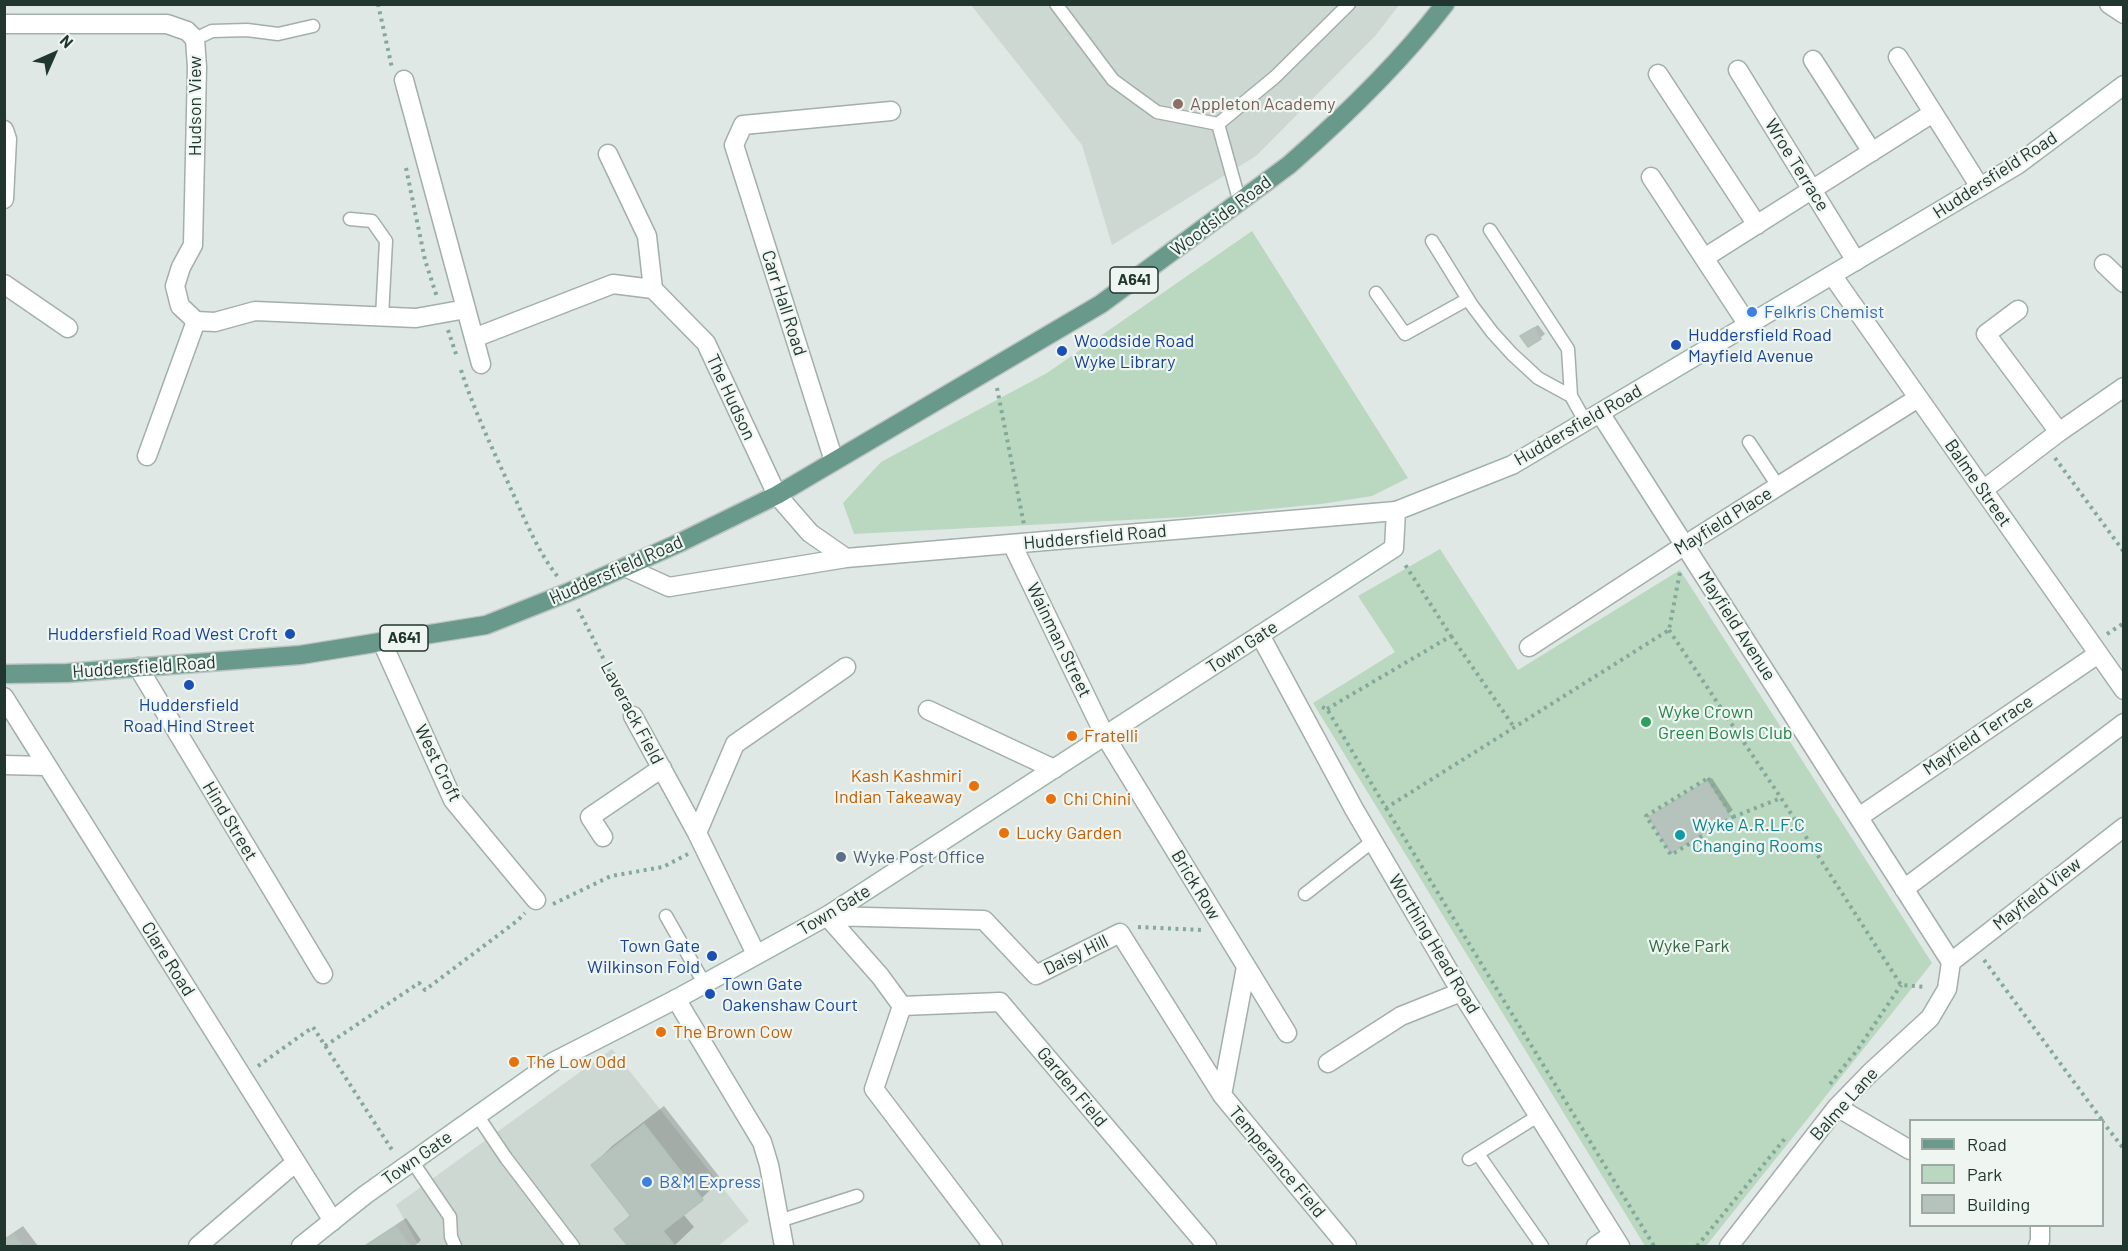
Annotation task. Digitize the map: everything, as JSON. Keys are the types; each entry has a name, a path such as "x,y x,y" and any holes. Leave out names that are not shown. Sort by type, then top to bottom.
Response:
{"main road":[{"name":"Woodside Road","path":"777,495 1101,304 1240,203 1316,142 1394,64 1427,28 1445,4"},
{"name":"Huddersfield Road","path":"4,674 67,673 300,655 486,625 625,567 777,495"}],"street":[{"name":"Hudson View","path":"4,24 167,24 187,31 195,39 197,67 193,245 181,267 175,286 180,306 196,321"},
{"path":"1898,57 1980,187"},
{"path":"1813,60 1872,152"},
{"name":"Wroe Terrace","path":"1738,70 1856,261"},
{"path":"1658,74 1757,225"},
{"path":"404,80 481,364"},
{"name":"Huddersfield Road","path":"625,567 669,587 846,558 1396,511 1512,465 2017,165 2124,85"},
{"name":"Carr Hall Road","path":"834,462 734,145 743,125 891,111"},
{"path":"1704,258 1933,113"},
{"path":"4,130 6,139 4,199"},
{"path":"474,338 613,284 653,289 647,236 608,154"},
{"path":"1651,177 1748,325"},
{"path":"2104,264 2124,283"},
{"name":"Balme Street","path":"1832,275 2124,690"},
{"path":"4,284 68,328"},
{"name":"The Hudson","path":"653,289 706,344 777,495"},
{"path":"147,456 196,321 215,322 255,311 416,318 466,309"},
{"path":"2018,310 1986,334 2059,432"},
{"path":"1983,490 2059,432 2124,387"},
{"name":"Mayfield Place","path":"1529,647 1685,545 1918,398"},
{"name":"Mayfield Avenue","path":"1593,417 1685,545 1951,962"},
{"path":"777,495 810,533 846,558"},
{"path":"1394,548 1396,511"},
{"name":"Wainman Street","path":"1020,544 1105,736"},
{"name":"Town Gate","path":"301,1246 365,1195 553,1062 827,916 1394,548"},
{"name":"Worthing Head Road","path":"1260,635 1373,841 1461,992 1616,1241"},
{"name":"West Croft","path":"382,642 453,800 536,900"},
{"name":"Mayfield Terrace","path":"1859,817 2098,654"},
{"name":"Hind Street","path":"138,667 323,974"},
{"path":"700,840 735,744 846,667"},
{"name":"Clare Road","path":"4,698 333,1221"},
{"path":"928,710 1054,769"},
{"name":"Laverack Field","path":"633,716 700,840 756,954"},
{"path":"1904,889 2124,723"},
{"name":"Brick Row","path":"1105,736 1287,1033"},
{"path":"4,765 46,766"},
{"path":"603,837 590,817 662,768"},
{"name":"Mayfield View","path":"1951,962 2123,829"},
{"path":"827,916 880,976 902,1006 874,1089 993,1246"},
{"name":"Daisy Hill","path":"827,916 984,920 1036,975 1120,933 1222,1095"},
{"name":"Balme Lane","path":"1729,1246 1837,1107 1930,1018 1947,989 1951,962"},
{"name":"Temperance Field","path":"1246,967 1222,1095 1347,1246"},
{"path":"1328,1063 1401,1016 1461,992"},
{"path":"675,999 762,1142 769,1165 784,1246"},
{"name":"Garden Field","path":"902,1006 1000,1002 1207,1246"},
{"path":"1837,1107 1909,1149"},
{"path":"198,1246 296,1162"},
{"path":"2038,1246 2040,1227"},
{"path":"1596,1246 1616,1241"}],"lane":[{"path":"1056,4 1113,80 1157,112 1218,124"},
{"path":"1218,124 1275,77 1349,4"},
{"path":"195,39 212,31 247,30 278,34 313,26"},
{"path":"1218,124 1240,203"},
{"path":"350,219 372,221 386,241 382,317"},
{"path":"1491,230 1568,349 1571,396"},
{"path":"1432,241 1468,299 1512,354 1538,378 1571,396 1593,417"},
{"path":"1376,293 1405,334 1468,299"},
{"path":"1749,442 1778,486"},
{"path":"1305,894 1373,841"},
{"path":"666,916 704,983"},
{"path":"477,1115 506,1158 573,1246"},
{"path":"1538,1116 1473,1156 1542,1246"},
{"path":"408,1164 450,1218 455,1246"},
{"path":"779,1221 856,1196"}],"path":[{"path":"993,368 1020,544"},
{"path":"2044,443 2124,552"},
{"path":"1685,545 1669,630 1781,798 1901,985"},
{"path":"1394,548 1514,728"},
{"name":"Laverack Field","path":"569,592 633,716"},
{"path":"1386,808 1669,630"},
{"path":"1327,709 1451,636"},
{"path":"1296,699 1327,709 1654,1246"},
{"path":"1733,817 1707,778 1646,816 1671,855 1733,817 1781,798"},
{"path":"326,1046 419,983 425,990 517,921 536,900 553,904 611,876 663,867 700,840"},
{"path":"1120,933 1140,926 1175,927 1226,934"},
{"path":"1973,945 2101,1119"},
{"path":"1901,985 1947,989"},
{"path":"1829,1085 1858,1049 1901,985"},
{"path":"242,1077 313,1027 408,1164"},
{"path":"2104,1124 2124,1149"},
{"path":"1697,1246 1792,1130"}],"shaded area":[{"name":"Appleton Academy","path":"971,5 1399,5 1376,35 1256,156 1112,245 1082,145"},
{"path":"612,1049 749,1221 718,1246 419,1246 396,1205"}],"green space":[{"path":"1252,231 1408,478 1372,496 1321,504 1186,517 854,534 843,503 881,462 1047,373"},
{"name":"Wyke Park","path":"1440,549 1518,670 1680,570 1932,963 1706,1246 1645,1246 1313,703 1395,652 1358,596"}],"building":[{"path":"1534,328 1541,339 1528,347 1520,336"},
{"name":"Wyke A.R.LF.C Changing Rooms","path":"1707,781 1730,816 1671,853 1649,817"},
{"name":"B&M Express","path":"644,1124 703,1200 663,1231 675,1246 628,1246 614,1229 631,1216 591,1165"},
{"path":"396,1226 410,1246 365,1246"},
{"path":"14,1234 22,1246 4,1246 4,1240"}],"place":[{"name":"Appleton Academy","path":"1178,104"},
{"name":"Felkris Chemist","path":"1752,312"},
{"name":"Huddersfield Road Mayfield Avenue","path":"1676,345"},
{"name":"Woodside Road Wyke Library","path":"1062,351"},
{"name":"Huddersfield Road West Croft","path":"290,634"},
{"name":"Huddersfield Road Hind Street","path":"189,685"},
{"name":"Wyke Crown Green Bowls Club","path":"1646,722"},
{"name":"Fratelli","path":"1072,736"},
{"name":"Kash Kashmiri Indian Takeaway","path":"974,786"},
{"name":"Chi Chini","path":"1051,799"},
{"name":"Lucky Garden","path":"1004,833"},
{"name":"Wyke A.R.LF.C Changing Rooms","path":"1680,835"},
{"name":"Wyke Post Office","path":"841,857"},
{"name":"Town Gate Wilkinson Fold","path":"712,956"},
{"name":"Town Gate Oakenshaw Court","path":"710,994"},
{"name":"The Brown Cow","path":"661,1032"},
{"name":"The Low Odd","path":"514,1062"},
{"name":"B&M Express","path":"647,1182"}]}
